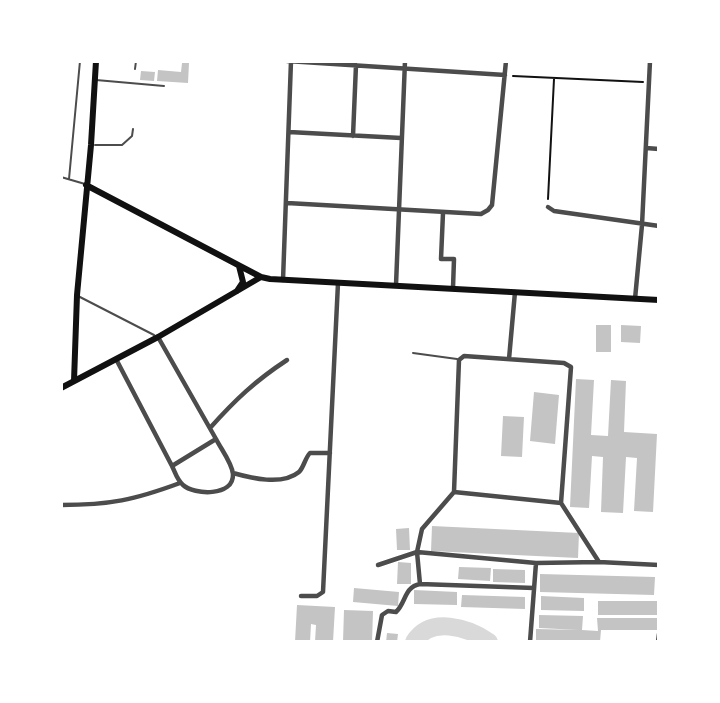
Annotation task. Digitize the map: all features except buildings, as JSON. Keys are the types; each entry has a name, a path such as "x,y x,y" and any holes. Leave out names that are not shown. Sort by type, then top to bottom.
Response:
{"main road":[{"path":"74,381 76,295 91,145 96,61"},
{"path":"86,185 261,277 659,300"},
{"path":"235,294 243,282 238,264"},
{"path":"61,388 158,337 261,277"}],"street":[{"path":"283,280 289,61 356,65 405,64 505,75"},
{"path":"287,203 481,214 488,211 492,205 506,61"},
{"path":"635,299 642,225 650,61"},
{"path":"396,285 405,64"},
{"path":"353,136 356,65"},
{"path":"289,132 401,138"},
{"path":"646,148 659,149"},
{"path":"548,207 554,211 659,226"},
{"path":"443,212 441,258 454,259 453,288"},
{"path":"301,596 317,596 323,592 338,282"},
{"path":"509,359 515,292"},
{"path":"116,359 180,483 196,492 219,491 231,481 233,473 158,337"},
{"path":"420,584 417,552 422,529 454,492 459,360 464,356 564,363 570,367 561,503 599,562"},
{"path":"210,428 252,383 287,360"},
{"path":"172,466 216,439"},
{"path":"233,473 267,479 282,478 299,471 310,453 330,453"},
{"path":"61,505 101,505 134,499 180,483"},
{"path":"454,492 561,503"},
{"path":"378,565 417,552 536,563 659,565"},
{"path":"530,642 536,563"},
{"path":"377,642 382,615 387,611 399,610 405,594 420,584 534,588"},
{"path":"658,642 659,634"}],"lane":[{"path":"69,179 80,61"},
{"path":"135,69 136,61"},
{"path":"95,80 164,86"},
{"path":"91,145 122,145 132,135 133,129"},
{"path":"61,177 86,185"},
{"path":"76,295 158,337"},
{"path":"413,353 459,360"}],"path":[{"path":"505,75 649,82"},
{"path":"548,207 554,79"}],"waterway":[{"path":"414,642 421,634 439,627 471,632 489,642"}]}
